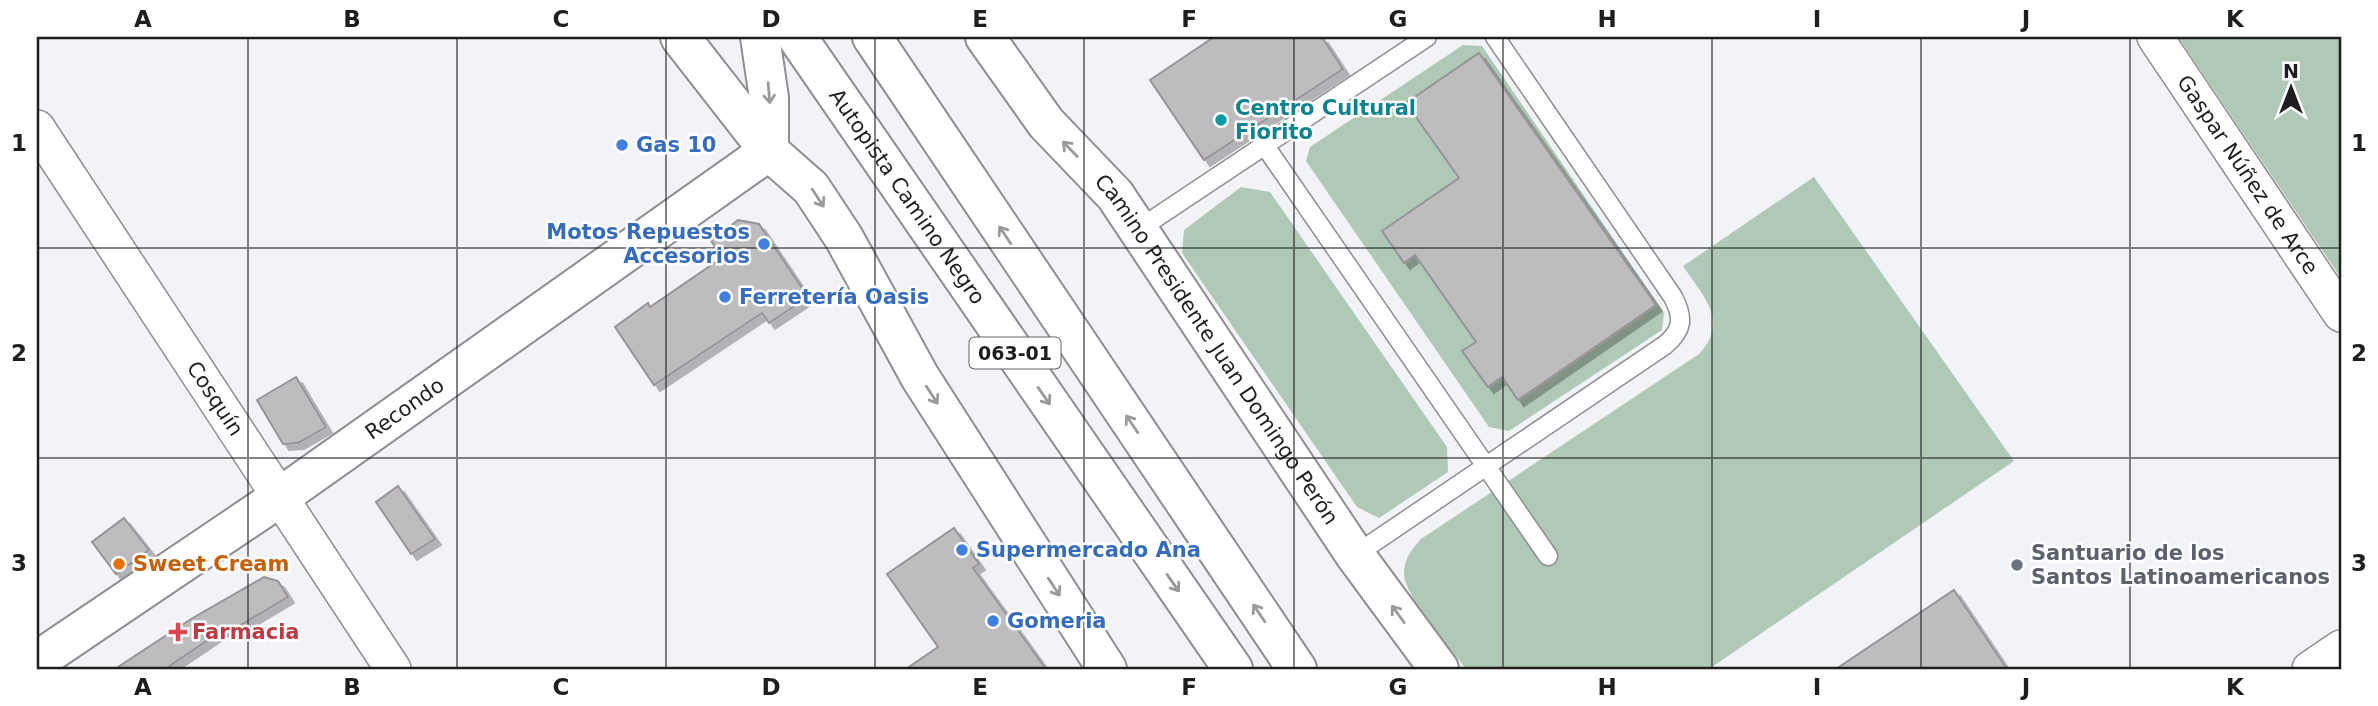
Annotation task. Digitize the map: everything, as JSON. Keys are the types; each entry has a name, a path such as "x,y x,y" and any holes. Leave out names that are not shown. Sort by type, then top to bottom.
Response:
{"main road":[{"path":"680,37 769,151 811,188 818,198 844,239 920,377 1107,669"},
{"path":"760,37 769,99 769,151"},
{"name":"Autopista Camino Negro","path":"797,37 1233,669"},
{"name":"063-01","path":"872,37 1297,669"},
{"name":"Camino Presidente Juan Domingo Perón","path":"985,37 1046,123 1115,195 1355,555 1439,669"},
{"name":"Recondo","path":"37,661 280,497 769,151"}],"street":[{"name":"Gaspar Núñez de Arce","path":"2154,37 2341,314"},
{"name":"Cosquín","path":"37,128 393,669"},
{"path":"2310,669 2341,648"}],"lane":[{"path":"1139,229 1427,37"},
{"path":"1355,555 1665,345 1676,335 1681,323 1673,297 1495,37"},
{"path":"1265,146 1548,556"}],"green space":[{"path":"2178,37 2341,37 2341,278"},
{"path":"1463,45 1482,46 1664,313 1662,330 1509,431 1489,427 1306,161 1310,147"},
{"path":"1814,177 2014,461 1709,669 1466,669 1429,622 1406,583 1404,568 1412,550 1421,539 1699,354 1708,342 1713,320 1705,298 1683,266"},
{"path":"1241,187 1270,192 1447,447 1448,472 1379,518 1357,507 1182,253 1184,230"}],"building":[{"name":"Centro Cultural Fiorito","path":"1214,37 1322,37 1343,69 1204,160 1150,80"},
{"path":"1479,53 1656,305 1518,400 1502,377 1488,387 1462,351 1476,342 1415,255 1404,263 1382,231 1459,178 1406,103"},
{"path":"738,220 759,224 808,297 769,323 762,313 654,385 615,327 648,303 650,307 723,257 711,241"},
{"path":"296,377 326,427 298,443 283,444 257,400"},
{"path":"398,486 435,539 411,554 376,502"},
{"path":"124,518 149,550 116,574 92,542"},
{"path":"954,528 979,564 973,568 1046,669 906,669 938,647 887,574"},
{"path":"264,577 278,581 288,597 229,632 226,628 165,669 115,669 191,619"},
{"path":"1954,590 2007,669 1836,669"}],"place":[{"name":"Centro Cultural Fiorito","path":"1221,120"},
{"name":"Gas 10","path":"622,145"},
{"name":"Motos Repuestos Accesorios","path":"764,244"},
{"name":"Ferretería Oasis","path":"725,297"},
{"name":"Supermercado Ana","path":"962,550"},
{"name":"Sweet Cream","path":"119,564"},
{"name":"Santuario de los Santos Latinoamericanos","path":"2017,565"},
{"name":"Gomeria","path":"993,621"},
{"name":"Farmacia","path":"178,632"}]}
